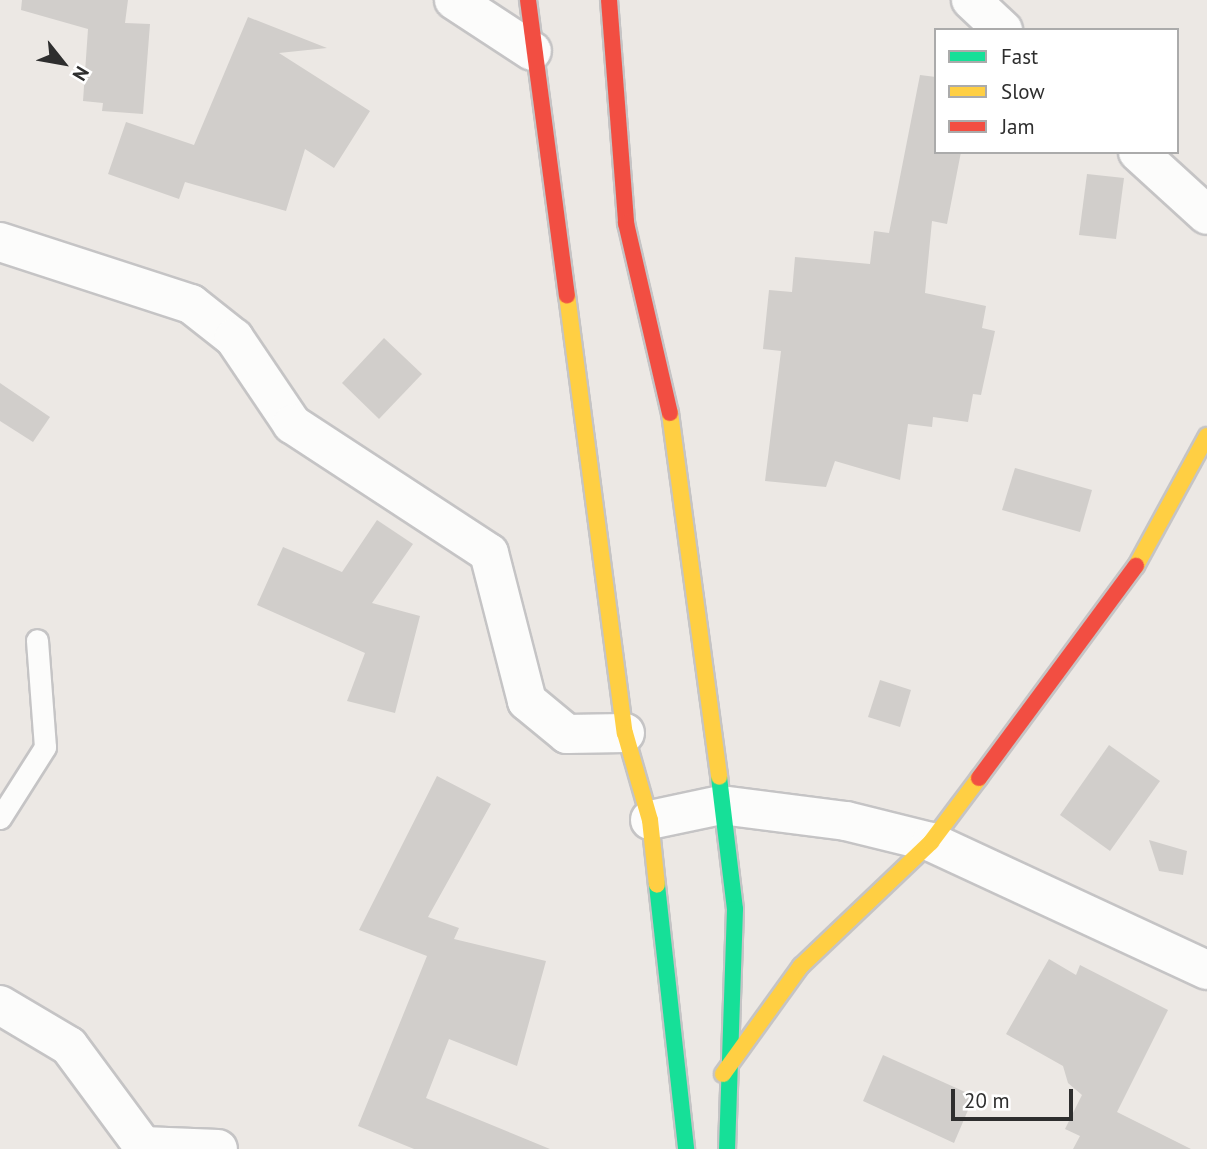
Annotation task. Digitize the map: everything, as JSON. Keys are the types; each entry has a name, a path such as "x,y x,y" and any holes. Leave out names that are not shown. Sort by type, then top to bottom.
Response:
{"street":[{"path":"454,0 532,51"},
{"path":"528,0 532,51 625,733 650,820 684,1148"},
{"path":"609,0 626,223 680,455 735,909 727,1067 727,1149"},
{"path":"1140,154 1207,215"},
{"path":"0,242 191,304 234,338 292,424 489,554 527,701 566,734 625,733"},
{"path":"684,1148 727,1067 801,966 931,842 1137,564 1207,436"},
{"path":"650,820 721,805 846,821 931,842 1207,970"},
{"path":"0,1005 69,1046 143,1146 218,1149"}],"lane":[{"path":"0,818 46,747 37,640"}],"building":[{"path":"22,0 128,0 125,23 150,24 143,114 102,111 103,103 83,101 88,29 21,10"},
{"path":"248,17 327,48 279,53 370,111 334,168 305,149 286,211 185,182 179,199 108,174 126,122 194,145"},
{"path":"920,75 934,77 934,154 961,154 947,224 932,221 925,293 986,306 982,328 995,331 981,395 973,394 968,422 933,417 932,427 908,424 900,480 835,461 826,487 765,481 781,351 763,349 769,290 792,292 795,257 870,264 874,231 889,233"},
{"path":"1087,174 1124,178 1116,239 1079,235"},
{"path":"384,338 422,374 379,419 342,383"},
{"path":"0,383 50,417 33,442 0,421"},
{"path":"1015,468 1092,490 1080,532 1002,510"},
{"path":"377,520 413,544 372,603 420,616 395,713 347,701 365,653 257,605 283,547 342,572"},
{"path":"880,680 911,690 900,727 868,717"},
{"path":"1109,745 1160,781 1110,851 1060,815"},
{"path":"437,776 491,804 428,917 459,928 454,939 546,961 517,1066 449,1039 426,1098 550,1149 414,1149 358,1126 427,956 359,930"},
{"path":"1149,840 1187,851 1183,875 1159,871"},
{"path":"1049,959 1076,975 1080,965 1168,1010 1117,1112 1191,1149 1073,1149 1080,1136 1065,1129 1082,1095 1068,1083 1063,1066 1006,1034"},
{"path":"883,1055 974,1096 954,1143 863,1101"}],"traffic: fast":[{"path":"719,777 735,909 727,1149"},
{"path":"657,885 686,1149"}],"traffic: slow":[{"path":"567,295 625,733 650,820 657,885"},
{"path":"670,413 719,777"},
{"path":"1136,566 1207,436"},
{"path":"723,1074 801,966 931,842 979,778"}],"traffic: jam":[{"path":"528,0 567,295"},
{"path":"609,0 626,223 670,413"},
{"path":"979,778 1136,566"}]}
